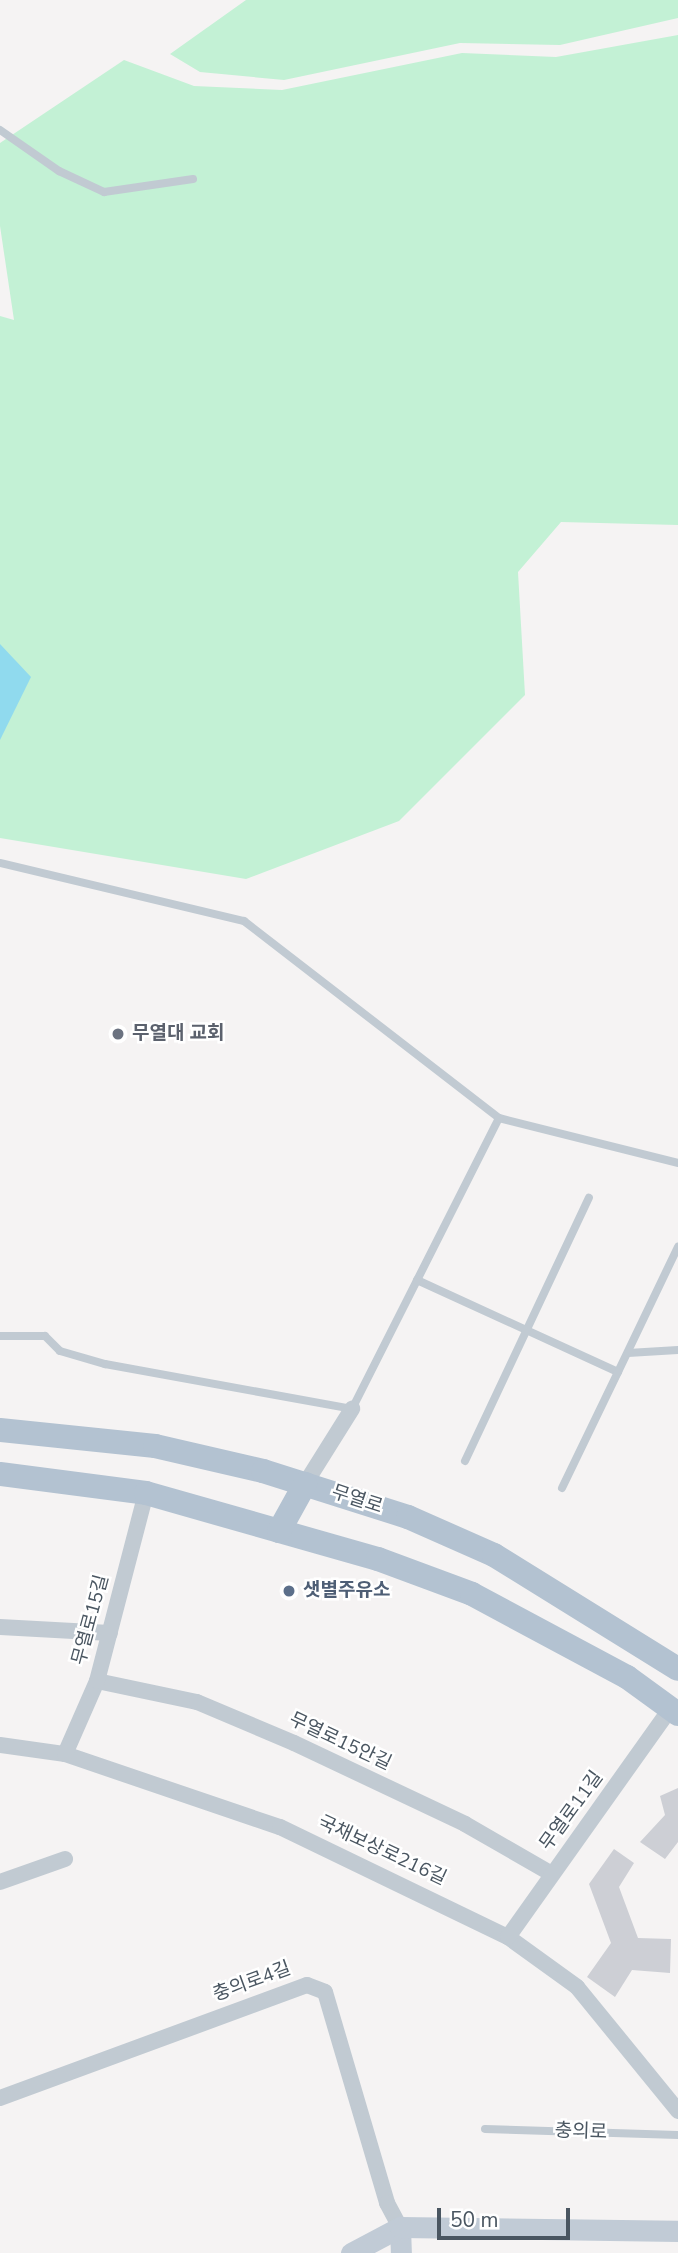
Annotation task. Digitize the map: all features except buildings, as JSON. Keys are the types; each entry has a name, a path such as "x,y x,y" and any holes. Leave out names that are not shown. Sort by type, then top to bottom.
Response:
{"main road":[{"name":"무열로","path":"0,1430 155,1446 305,1484 408,1517 494,1555 678,1669"},
{"path":"0,1474 146,1493 279,1531 471,1594 627,1678 674,1712"},
{"path":"279,1531 305,1484"}],"street":[{"path":"305,1484 352,1409"},
{"name":"무열로15길","path":"65,1754 97,1681 146,1493"},
{"path":"0,1627 110,1633"},
{"name":"무열로15안길","path":"97,1681 197,1702 295,1743 465,1824 552,1874"},
{"name":"무열로11길","path":"508,1937 674,1712"},
{"name":"국채보상로216길","path":"0,1745 65,1754 280,1827 508,1937 577,1987 678,2111"},
{"path":"0,1882 65,1859"},
{"name":"충의로4길","path":"0,2098 307,1984 326,1992 387,2203 400,2227"},
{"path":"351,2253 400,2227 678,2231"},
{"path":"400,2227 401,2253"}],"lane":[{"path":"0,130 58,171 104,192 193,179"},
{"path":"0,863 244,921 499,1118 678,1163"},
{"path":"0,1336 45,1336 60,1351 105,1364 352,1409 499,1118"},
{"path":"465,1461 589,1198"},
{"path":"562,1488 678,1247"},
{"path":"418,1280 618,1372"},
{"path":"628,1353 678,1350"},
{"name":"충의로","path":"485,2129 678,2135"}],"green space":[{"path":"246,0 678,0 678,18 560,45 460,43 284,80 200,72 170,54"},
{"path":"678,35 678,525 561,522 518,572 525,695 399,821 246,879 0,838 0,316 14,320 0,226 0,143 124,60 194,86 282,90 462,53 556,57"}],"water":[{"path":"0,644 31,677 0,740"}],"place":[{"name":"무열대 교회","path":"118,1034"},
{"name":"샛별주유소","path":"289,1591"}]}
